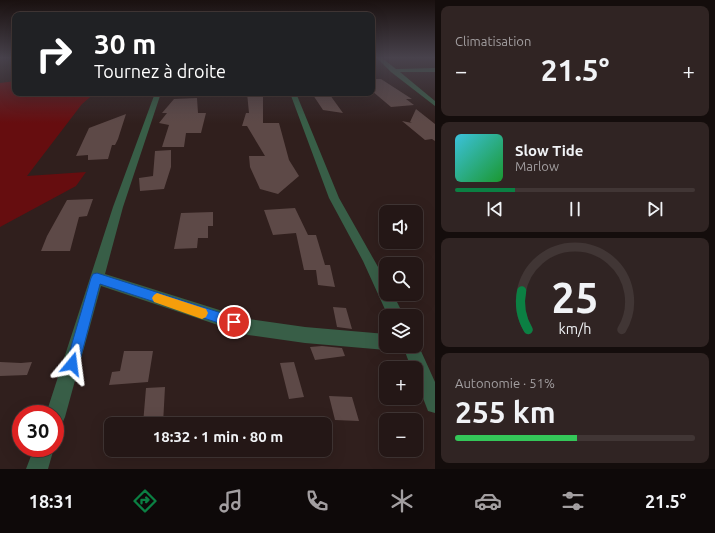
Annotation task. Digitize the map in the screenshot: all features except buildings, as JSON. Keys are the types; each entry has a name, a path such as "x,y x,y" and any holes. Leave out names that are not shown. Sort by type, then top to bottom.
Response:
{"street":[{"path":"404,80 435,104"},
{"path":"59,405 118,207 157,96"},
{"path":"294,96 334,198 368,259 393,309"},
{"path":"97,278 248,327 305,335 379,341"},
{"path":"414,353 435,404"},
{"path":"37,469 41,457"}],"shaded area":[{"path":"12,81 12,96 91,96 82,104 27,176 86,172 76,186 0,227 0,83"}],"slow traffic":[{"path":"157,298 202,313"}],"route":[{"path":"72,364 97,278 191,310 234,322"}]}
